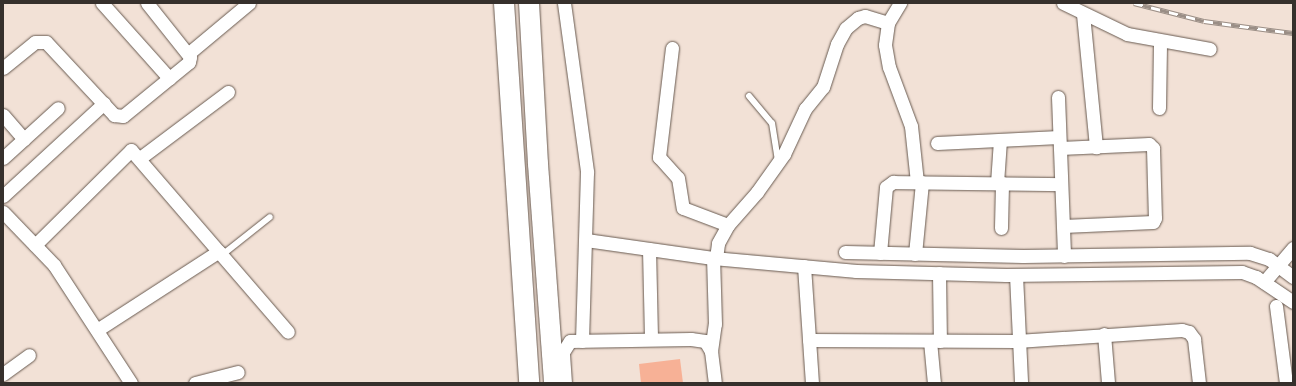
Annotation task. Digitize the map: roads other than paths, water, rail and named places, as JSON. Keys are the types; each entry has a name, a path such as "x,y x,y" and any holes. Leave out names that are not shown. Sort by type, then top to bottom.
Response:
{"main road":[{"path":"504,3 529,380"},
{"path":"529,3 538,164 554,383"}],"street":[{"path":"102,3 169,78"},
{"path":"3,68 35,42 46,42 114,115 123,116 189,62 189,54 147,3"},
{"path":"189,54 249,3"},
{"path":"564,3 587,172 582,341"},
{"path":"900,3 888,22 885,45 887,56 911,126 919,182 915,254"},
{"path":"1063,3 1082,14 1127,34 1160,42 1210,49"},
{"path":"1082,14 1096,147"},
{"path":"715,383 711,351 715,324 716,253 728,225 757,192 790,144 805,109 827,80 837,44 846,28 858,18 865,16 888,22"},
{"path":"1159,108 1160,42"},
{"path":"672,48 659,157 678,178 683,208 728,225"},
{"path":"140,158 228,92"},
{"path":"1058,97 1064,256"},
{"path":"3,196 104,103"},
{"path":"3,158 58,108"},
{"path":"3,115 24,139"},
{"path":"937,143 1000,140 1060,143 1096,147 1152,146 1155,218 1150,224 1062,226"},
{"path":"1000,140 1001,228"},
{"path":"35,245 127,151 136,152 288,332"},
{"path":"880,253 886,187 894,182 1061,184"},
{"path":"3,212 54,265 131,383"},
{"path":"586,240 650,248 716,253 804,266 856,271 939,273 1008,268 1242,272 1293,277"},
{"path":"650,248 651,340"},
{"path":"1271,274 1293,248"},
{"path":"845,252 915,254 1008,268 1064,256 1260,254 1271,274 1293,302"},
{"path":"97,330 220,253"},
{"path":"804,266 812,383"},
{"path":"1008,268 1021,383"},
{"path":"934,383 939,273"},
{"path":"1276,306 1288,362 1286,383"},
{"path":"809,340 1017,341 1182,330 1189,332 1194,339 1199,383"},
{"path":"1104,334 1108,383"},
{"path":"564,383 563,348 570,341 705,341 711,351"},
{"path":"3,374 29,355"},
{"path":"195,383 238,372"}],"lane":[{"path":"749,96 772,123 778,162"},
{"path":"220,253 270,217"}],"railway":[{"path":"1134,3 1204,21 1293,33"}]}
